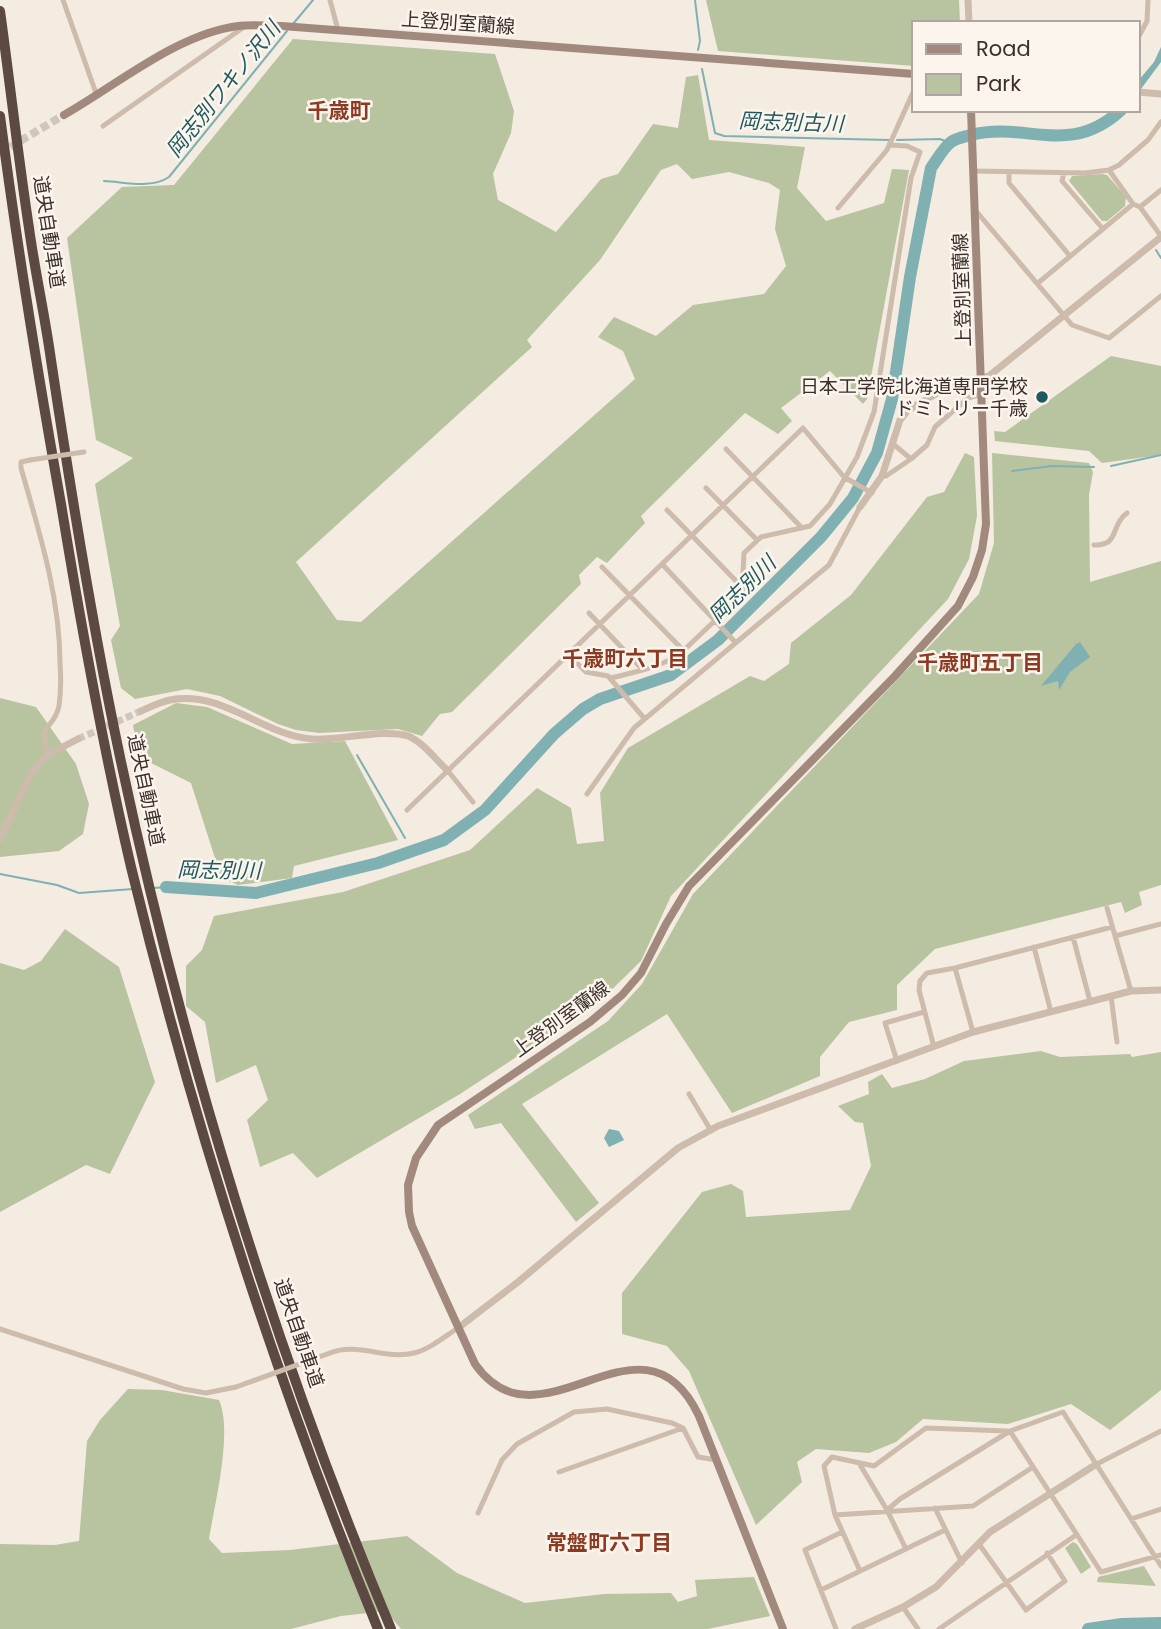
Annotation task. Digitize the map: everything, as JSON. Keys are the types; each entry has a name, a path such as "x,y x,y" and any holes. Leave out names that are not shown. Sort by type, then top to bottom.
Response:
{"highway":[{"name":"道央自動車道","path":"0,11 29,230 74,512 120,757 147,876 190,1046 255,1255 311,1421 391,1629"},
{"name":"道央自動車道","path":"0,116 17,244 77,603 131,866 207,1148 247,1279 309,1455 378,1629"}],"main road":[{"name":"上登別室蘭線","path":"64,115 156,59 201,36 246,26 338,30 912,74"},
{"name":"上登別室蘭線","path":"783,1629 693,1402 679,1384 665,1375 642,1369 629,1369 538,1396 514,1395 496,1387 475,1364 412,1226 409,1212 411,1171 422,1145 438,1125 462,1106 590,1022 622,995 642,973 666,924 690,886 895,676 958,606 974,578 986,524 971,113"}],"street":[{"path":"63,0 97,96"},
{"path":"330,0 338,30"},
{"path":"968,0 969,21"},
{"path":"1140,34 1147,21 1149,0"},
{"path":"103,126 246,26"},
{"path":"1140,92 1161,94"},
{"path":"838,208 889,145 912,94"},
{"path":"973,171 1063,173 1109,170 1119,165 1148,140 1161,122"},
{"path":"568,654 586,672 613,680 655,667 676,657 742,595 744,553 761,537 810,526 830,503 846,478 874,412 911,178 920,152 907,146 889,145"},
{"path":"587,794 629,732 733,640 829,565 860,507 882,476 900,420 916,404 948,387 989,376 1160,241 1140,208 1133,204 1109,170"},
{"path":"1009,172 1009,183 1070,256"},
{"path":"1063,173 1062,181 1103,229"},
{"path":"1140,208 1161,190"},
{"path":"1038,283 1133,204"},
{"path":"974,209 1072,325 1109,338 1161,296"},
{"path":"882,476 911,460 927,445 935,427 968,398 982,394"},
{"path":"407,810 803,428 846,478 872,493"},
{"path":"892,443 911,460"},
{"path":"726,449 802,528"},
{"path":"49,754 42,739 58,709 60,657 51,583 21,462 83,452"},
{"path":"706,488 757,541"},
{"path":"667,510 742,587"},
{"path":"1094,545 1110,542 1119,520 1127,513"},
{"path":"662,564 733,640"},
{"path":"602,567 684,650"},
{"path":"589,613 643,670"},
{"path":"613,680 644,718"},
{"path":"141,711 169,700 208,699 280,732 298,737 315,739 398,733 411,737 448,771 473,803"},
{"path":"0,839 31,773 49,754 78,739"},
{"path":"1107,908 1131,991"},
{"path":"1115,936 1161,924"},
{"path":"934,1047 919,986 927,973 1112,927"},
{"path":"1073,937 1090,1001"},
{"path":"1034,947 1051,1012"},
{"path":"955,968 973,1032"},
{"path":"0,1329 183,1389 206,1393 236,1387 342,1349 398,1355 427,1349 518,1282 678,1148 710,1129 973,1032 1131,991 1161,990"},
{"path":"1111,996 1117,1042"},
{"path":"897,1061 885,1023 924,1012"},
{"path":"689,1094 710,1129"},
{"path":"478,1513 502,1460 517,1444 574,1412 607,1409 671,1423 683,1428 698,1457 717,1460"},
{"path":"887,1510 900,1499 1010,1431 1063,1412 1095,1465 1158,1556 1161,1566"},
{"path":"559,1472 683,1428"},
{"path":"860,1571 835,1515 824,1466 832,1457 874,1466 926,1428 1010,1431"},
{"path":"1010,1431 1101,1572 1158,1556"},
{"path":"855,1629 904,1607 936,1587 990,1532 1049,1493 1095,1465 1161,1431"},
{"path":"858,1462 887,1510 906,1549"},
{"path":"835,1515 973,1507 1033,1467"},
{"path":"935,1508 962,1563"},
{"path":"1131,1519 1161,1509"},
{"path":"821,1590 945,1530"},
{"path":"836,1629 805,1550 842,1532"},
{"path":"939,1629 1076,1535"},
{"path":"979,1544 1026,1610 1065,1581 1047,1553"},
{"path":"904,1607 918,1629"}],"green space":[{"path":"706,0 959,0 960,21 912,21 912,66 718,51"},
{"path":"293,39 495,54 514,111 511,133 493,174 498,200 556,232 601,179 618,174 653,124 678,128 686,77 698,75 709,140 805,147 797,188 826,221 884,203 892,169 909,170 867,399 863,404 830,371 781,408 792,421 778,434 745,413 641,516 645,523 607,563 597,557 579,575 581,584 452,712 440,714 422,736 398,729 319,733 296,730 220,696 187,689 135,699 121,688 111,640 120,626 95,484 133,458 96,440 67,238 122,187 174,185","holes":["677,164 692,179 729,172 769,183 780,190 775,229 786,266 764,294 693,305 656,336 614,317 598,337 623,351 635,379 361,622 337,620 296,562 532,347 527,340 600,260 661,170"]},
{"path":"1107,175 1126,197 1125,206 1107,221 1102,221 1069,181 1072,176"},
{"path":"1111,356 1161,366 1161,455 1102,463 1089,451 995,441 994,431 1005,432"},
{"path":"965,453 974,457 977,516 969,559 948,599 671,896 641,961 597,1004 460,1094 317,1178 293,1153 260,1167 247,1120 268,1100 256,1065 216,1083 205,1022 186,1006 186,966 202,950 214,916 343,892 470,850 537,788 571,808 577,844 604,841 600,793 628,748 750,676 764,681 789,664 791,643 851,595 927,497 944,492"},
{"path":"992,453 1089,463 1093,472 1089,495 1090,582 1161,561 1161,885 1139,892 1142,905 1125,913 1121,902 935,949 897,985 897,1010 849,1022 820,1057 820,1076 732,1113 667,1014 522,1104 599,1203 576,1222 501,1123 475,1129 468,1115 608,1021 642,984 693,894 979,594 994,543"},
{"path":"0,698 36,707 76,764 89,804 83,834 59,851 0,857"},
{"path":"176,703 207,707 292,744 345,741 398,840 294,866 292,878 238,885 221,877 191,783 139,757 133,725"},
{"path":"65,929 119,967 155,1082 110,1174 86,1165 0,1212 0,963 24,970 41,961"},
{"path":"1041,1051 1060,1057 1130,1054 1132,1057 1161,1052 1161,1390 1110,1430 1071,1404 1008,1424 923,1419 896,1442 869,1453 816,1449 797,1462 802,1482 756,1525 689,1371 667,1346 622,1334 622,1293 702,1192 731,1184 743,1191 746,1217 850,1210 871,1166 863,1123 855,1122 838,1106 869,1094 868,1082 882,1074 892,1088 925,1079 964,1061"},
{"path":"128,1389 162,1390 219,1400 223,1414 224,1448 209,1539 222,1553 290,1550 407,1536 457,1573 525,1603 604,1594 671,1593 678,1602 697,1596 695,1580 754,1577 770,1616 708,1629 401,1629 386,1611 341,1616 291,1629 0,1629 0,1544 55,1545 79,1541 87,1441 100,1420"},
{"path":"1073,1542 1091,1567 1081,1574 1065,1548"},
{"path":"1144,1566 1156,1586 1097,1582 1098,1577"}],"water":[{"path":"1161,47 1161,62 1140,89 1140,79 1154,62"},
{"path":"1080,642 1090,657 1070,672 1059,690 1058,681 1041,686 1076,644"},
{"path":"609,1129 619,1131 624,1140 609,1147 604,1138"}],"waterway":[{"name":"岡志別ワキノ沢川","path":"293,24 313,0"},
{"name":"岡志別古川","path":"695,0 700,41 698,50"},
{"name":"岡志別ワキノ沢川","path":"104,181 146,184 169,177 287,31"},
{"name":"岡志別古川","path":"702,69 715,133 724,136 889,140"},
{"name":"岡志別川","path":"166,887 256,893 378,863 444,840 485,810 554,734 583,709 600,699 671,675 718,640 821,537 853,498 877,453 892,399 910,277 931,168 943,151 958,139 991,132 1048,135 1084,132 1102,124 1118,112"},
{"name":"岡志別古川","path":"897,140 940,139 950,143"},
{"path":"1156,250 1161,258"},
{"path":"1111,466 1161,455"},
{"path":"1012,471 1052,466 1094,467"},
{"path":"357,755 405,838"},
{"name":"岡志別川","path":"0,874 57,885 79,893 133,889"},
{"name":"岡志別川","path":"154,888 166,887"},
{"path":"1088,1629 1122,1624 1161,1623"}],"tunnel":[{"path":"0,153 64,115"},
{"path":"78,739 141,711"}],"place":[{"name":"日本工学院北海道専門学校 ドミトリー千歳","path":"1042,397"}],"district":[{"name":"千歳町","path":"339,110"},
{"name":"千歳町六丁目","path":"625,658"},
{"name":"千歳町五丁目","path":"980,662"},
{"name":"常盤町六丁目","path":"609,1542"}]}
